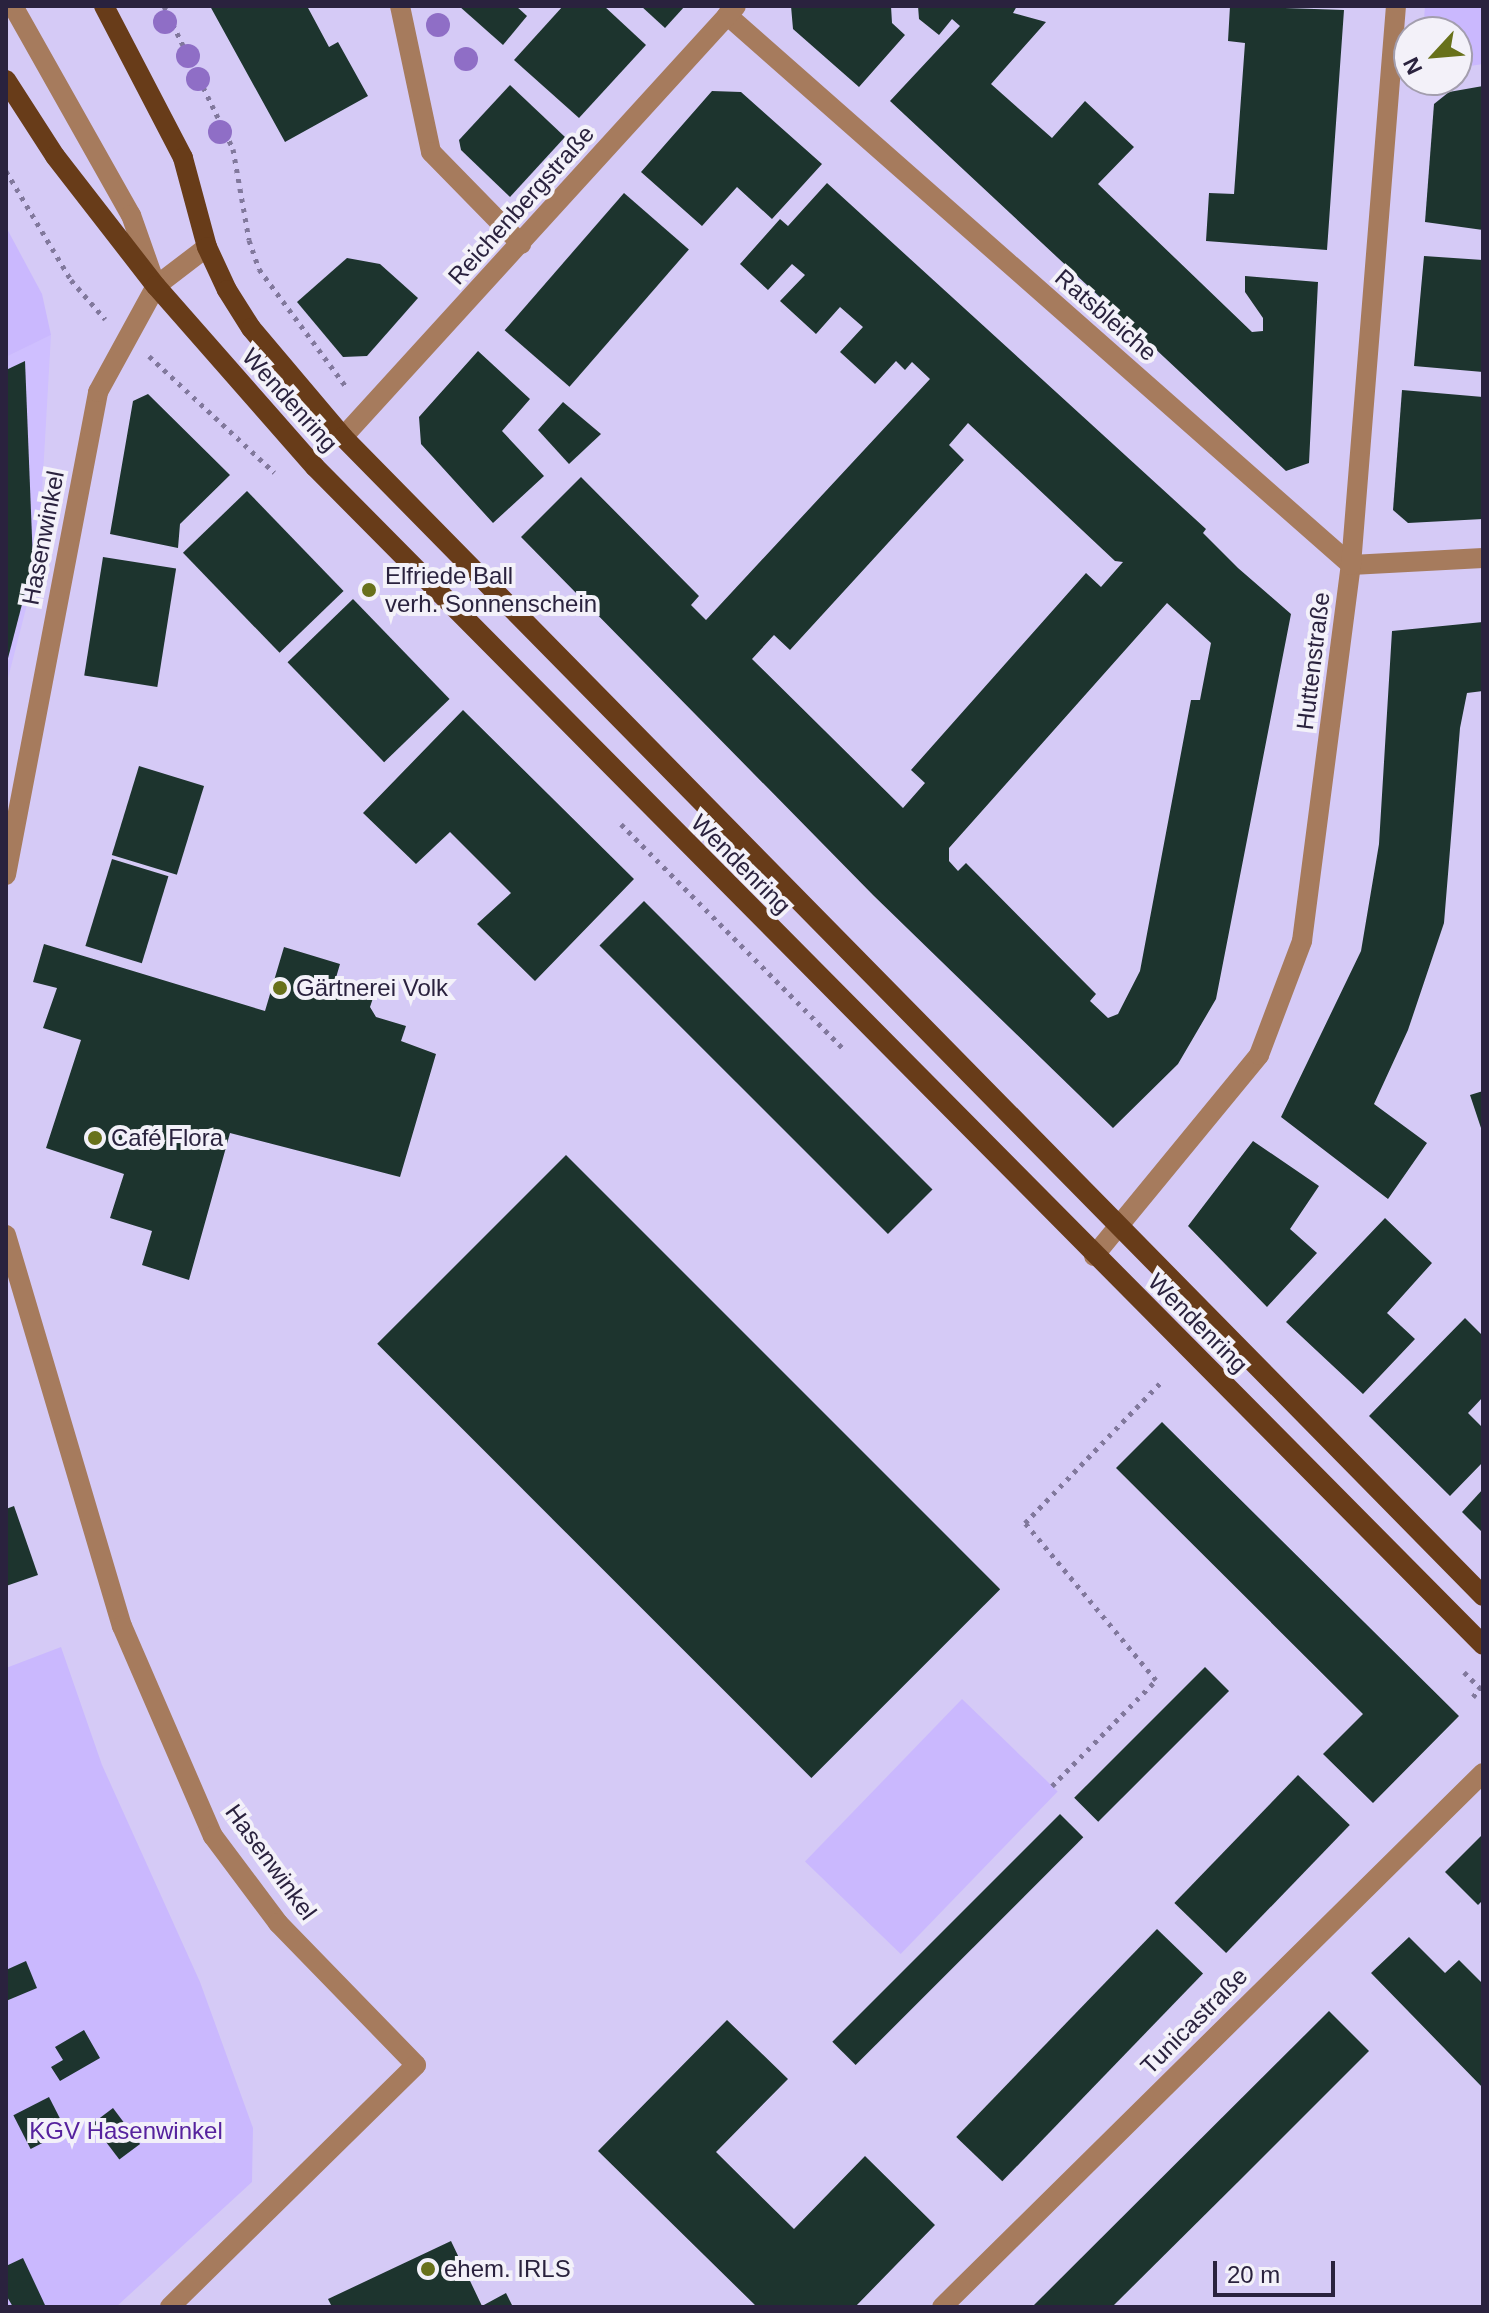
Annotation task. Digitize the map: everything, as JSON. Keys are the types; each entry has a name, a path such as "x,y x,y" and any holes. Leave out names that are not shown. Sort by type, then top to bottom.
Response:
{"main road":[{"name":"Wendenring","path":"104,6 183,158 207,247 251,328 343,437 1483,1596"},
{"name":"Wendenring","path":"6,80 55,156 156,286 315,467 1483,1645"}],"street":[{"path":"13,6 131,215 156,286"},
{"path":"400,6 431,152 521,244"},
{"name":"Huttenstraße","path":"1094,1256 1259,1055 1302,941 1351,565 1396,6"},
{"name":"Reichenbergstraße","path":"343,437 731,11"},
{"name":"Ratsbleiche","path":"731,11 1351,565"},
{"name":"Hasenwinkel","path":"6,875 98,392 156,286 207,247"},
{"path":"1351,565 1483,558"},
{"name":"Hasenwinkel","path":"6,1235 122,1626 213,1836 278,1923 416,2065 170,2307"},
{"name":"Tunicastraße","path":"942,2307 1483,1773"}],"path":[{"path":"164,6 233,149 249,240 259,269 342,382"},
{"path":"6,171 71,280 128,338 209,406"},
{"path":"1052,1786 1156,1680 1025,1523 1161,1382"},
{"path":"1473,1697 1480,1688"}],"shaded area":[{"path":"51,335 38,562 6,686 6,357"}],"green space":[{"path":"1425,6 1483,6 1483,64 1473,66 1473,16 1424,16"},
{"path":"6,227 42,294 51,335 6,357"},
{"name":"KGV Hasenwinkel","path":"61,1647 102,1765 200,1982 253,2128 252,2182 116,2307 6,2307 6,1668"},
{"path":"962,1699 1058,1791 901,1954 805,1862"}],"building":[{"path":"210,6 307,6 329,47 338,42 368,96 285,142"},
{"path":"459,6 516,6 527,16 503,45"},
{"path":"563,6 604,6 646,45 579,118 514,60"},
{"path":"641,6 685,6 665,28"},
{"path":"791,6 891,6 892,23 905,35 859,87 793,29"},
{"path":"918,6 1017,6 1013,13 1046,22 991,84 1052,138 1085,101 1134,147 1098,184 1252,332 1263,331 1263,318 1245,292 1245,276 1318,282 1309,463 1286,471 890,101 960,26 952,19 939,35 919,19"},
{"path":"1230,6 1344,10 1327,250 1206,241 1209,193 1234,194 1245,43 1228,41"},
{"path":"510,85 565,137 510,197 461,150 459,140"},
{"path":"1483,86 1483,230 1425,222 1434,104 1444,96 1473,96 1473,88"},
{"path":"712,91 741,92 822,164 772,219 737,187 702,226 641,172"},
{"path":"827,183 1206,529 1203,533 1238,568 1291,614 1216,999 1178,1064 1113,1128 873,895 521,537 581,477 699,596 691,605 706,620 930,379 912,362 905,370 896,361 875,384 840,352 863,327 840,307 816,334 780,301 805,275 792,264 768,290 740,264 780,219 788,226","holes":["968,423 1115,561 1123,562 1101,587 1086,573 911,770 925,783 903,808 752,659 774,635 790,650 964,460 949,445","1167,603 1211,643 1200,700 1191,700 1140,971 1118,1014 1108,1018 1090,1001 1096,994 966,863 958,871 949,861 949,848"]},
{"path":"624,193 689,249 570,387 505,330"},
{"path":"1424,256 1483,260 1483,372 1414,366"},
{"path":"347,258 380,264 418,298 367,356 343,357 297,302"},
{"path":"478,351 530,399 502,431 544,476 493,523 421,444 419,417"},
{"path":"25,361 33,562 7,662 6,370"},
{"path":"1402,390 1483,397 1483,519 1408,523 1393,510"},
{"path":"148,394 230,475 180,524 178,548 110,534 133,401"},
{"path":"563,402 601,434 569,464 538,430"},
{"path":"247,491 344,591 280,653 183,553"},
{"path":"103,557 176,569 157,687 84,676"},
{"path":"353,599 450,699 384,762 288,662"},
{"path":"1483,622 1483,691 1467,693 1460,728 1444,923 1408,1030 1374,1104 1427,1143 1388,1199 1281,1117 1361,951 1379,844 1392,631"},
{"path":"463,710 634,879 535,981 477,924 511,893 450,832 416,864 363,813"},
{"path":"139,766 204,786 177,875 112,855"},
{"path":"112,859 168,876 142,963 85,946"},
{"path":"644,901 932,1189 888,1234 599,946"},
{"path":"44,944 265,1011 284,947 340,964 335,981 374,995 370,1007 376,1017 406,1026 401,1041 436,1054 400,1177 230,1133 189,1280 142,1265 152,1231 110,1218 124,1174 46,1148 81,1040 43,1028 57,988 33,982"},
{"path":"1483,1091 1483,1131 1482,1131 1470,1095"},
{"path":"1253,1141 1319,1186 1290,1229 1317,1253 1267,1307 1188,1226"},
{"path":"566,1155 1000,1589 811,1778 377,1344"},
{"path":"1385,1218 1432,1263 1387,1313 1415,1339 1363,1394 1286,1322"},
{"path":"1465,1318 1483,1336 1483,1397 1468,1413 1483,1428 1483,1462 1450,1496 1369,1416"},
{"path":"1162,1422 1459,1716 1373,1803 1323,1754 1363,1714 1116,1468"},
{"path":"1483,1489 1483,1533 1462,1512"},
{"path":"14,1506 38,1575 6,1586 6,1509"},
{"path":"1205,1667 1229,1691 1098,1822 1074,1798"},
{"path":"1298,1775 1350,1825 1226,1953 1174,1903"},
{"path":"1060,1814 1083,1837 856,2065 832,2042"},
{"path":"1483,1834 1483,1900 1478,1905 1445,1872"},
{"path":"1157,1929 1203,1973 1002,2181 956,2137"},
{"path":"1409,1937 1445,1973 1459,1960 1483,1984 1483,2088 1371,1973"},
{"path":"26,1961 37,1988 6,2001 6,1970"},
{"path":"1329,2011 1369,2051 1242,2178 1112,2307 1032,2307"},
{"path":"727,2020 788,2079 716,2152 794,2229 865,2156 935,2225 855,2307 757,2307 598,2151"},
{"path":"84,2030 100,2058 60,2081 51,2067 63,2060 55,2047"},
{"path":"49,2097 66,2131 31,2149 13,2115"},
{"path":"113,2108 140,2144 119,2160 92,2124"},
{"name":"ehem. IRLS","path":"451,2241 482,2306 506,2293 513,2307 332,2307 328,2299"},
{"path":"23,2258 45,2305 41,2307 13,2307 6,2295 6,2266"}],"place":[{"name":"Elfriede Ball verh. Sonnenschein","path":"369,590"},
{"name":"Gärtnerei Volk","path":"280,988"},
{"name":"Café Flora","path":"95,1138"},
{"name":"ehem. IRLS","path":"428,2269"}]}
